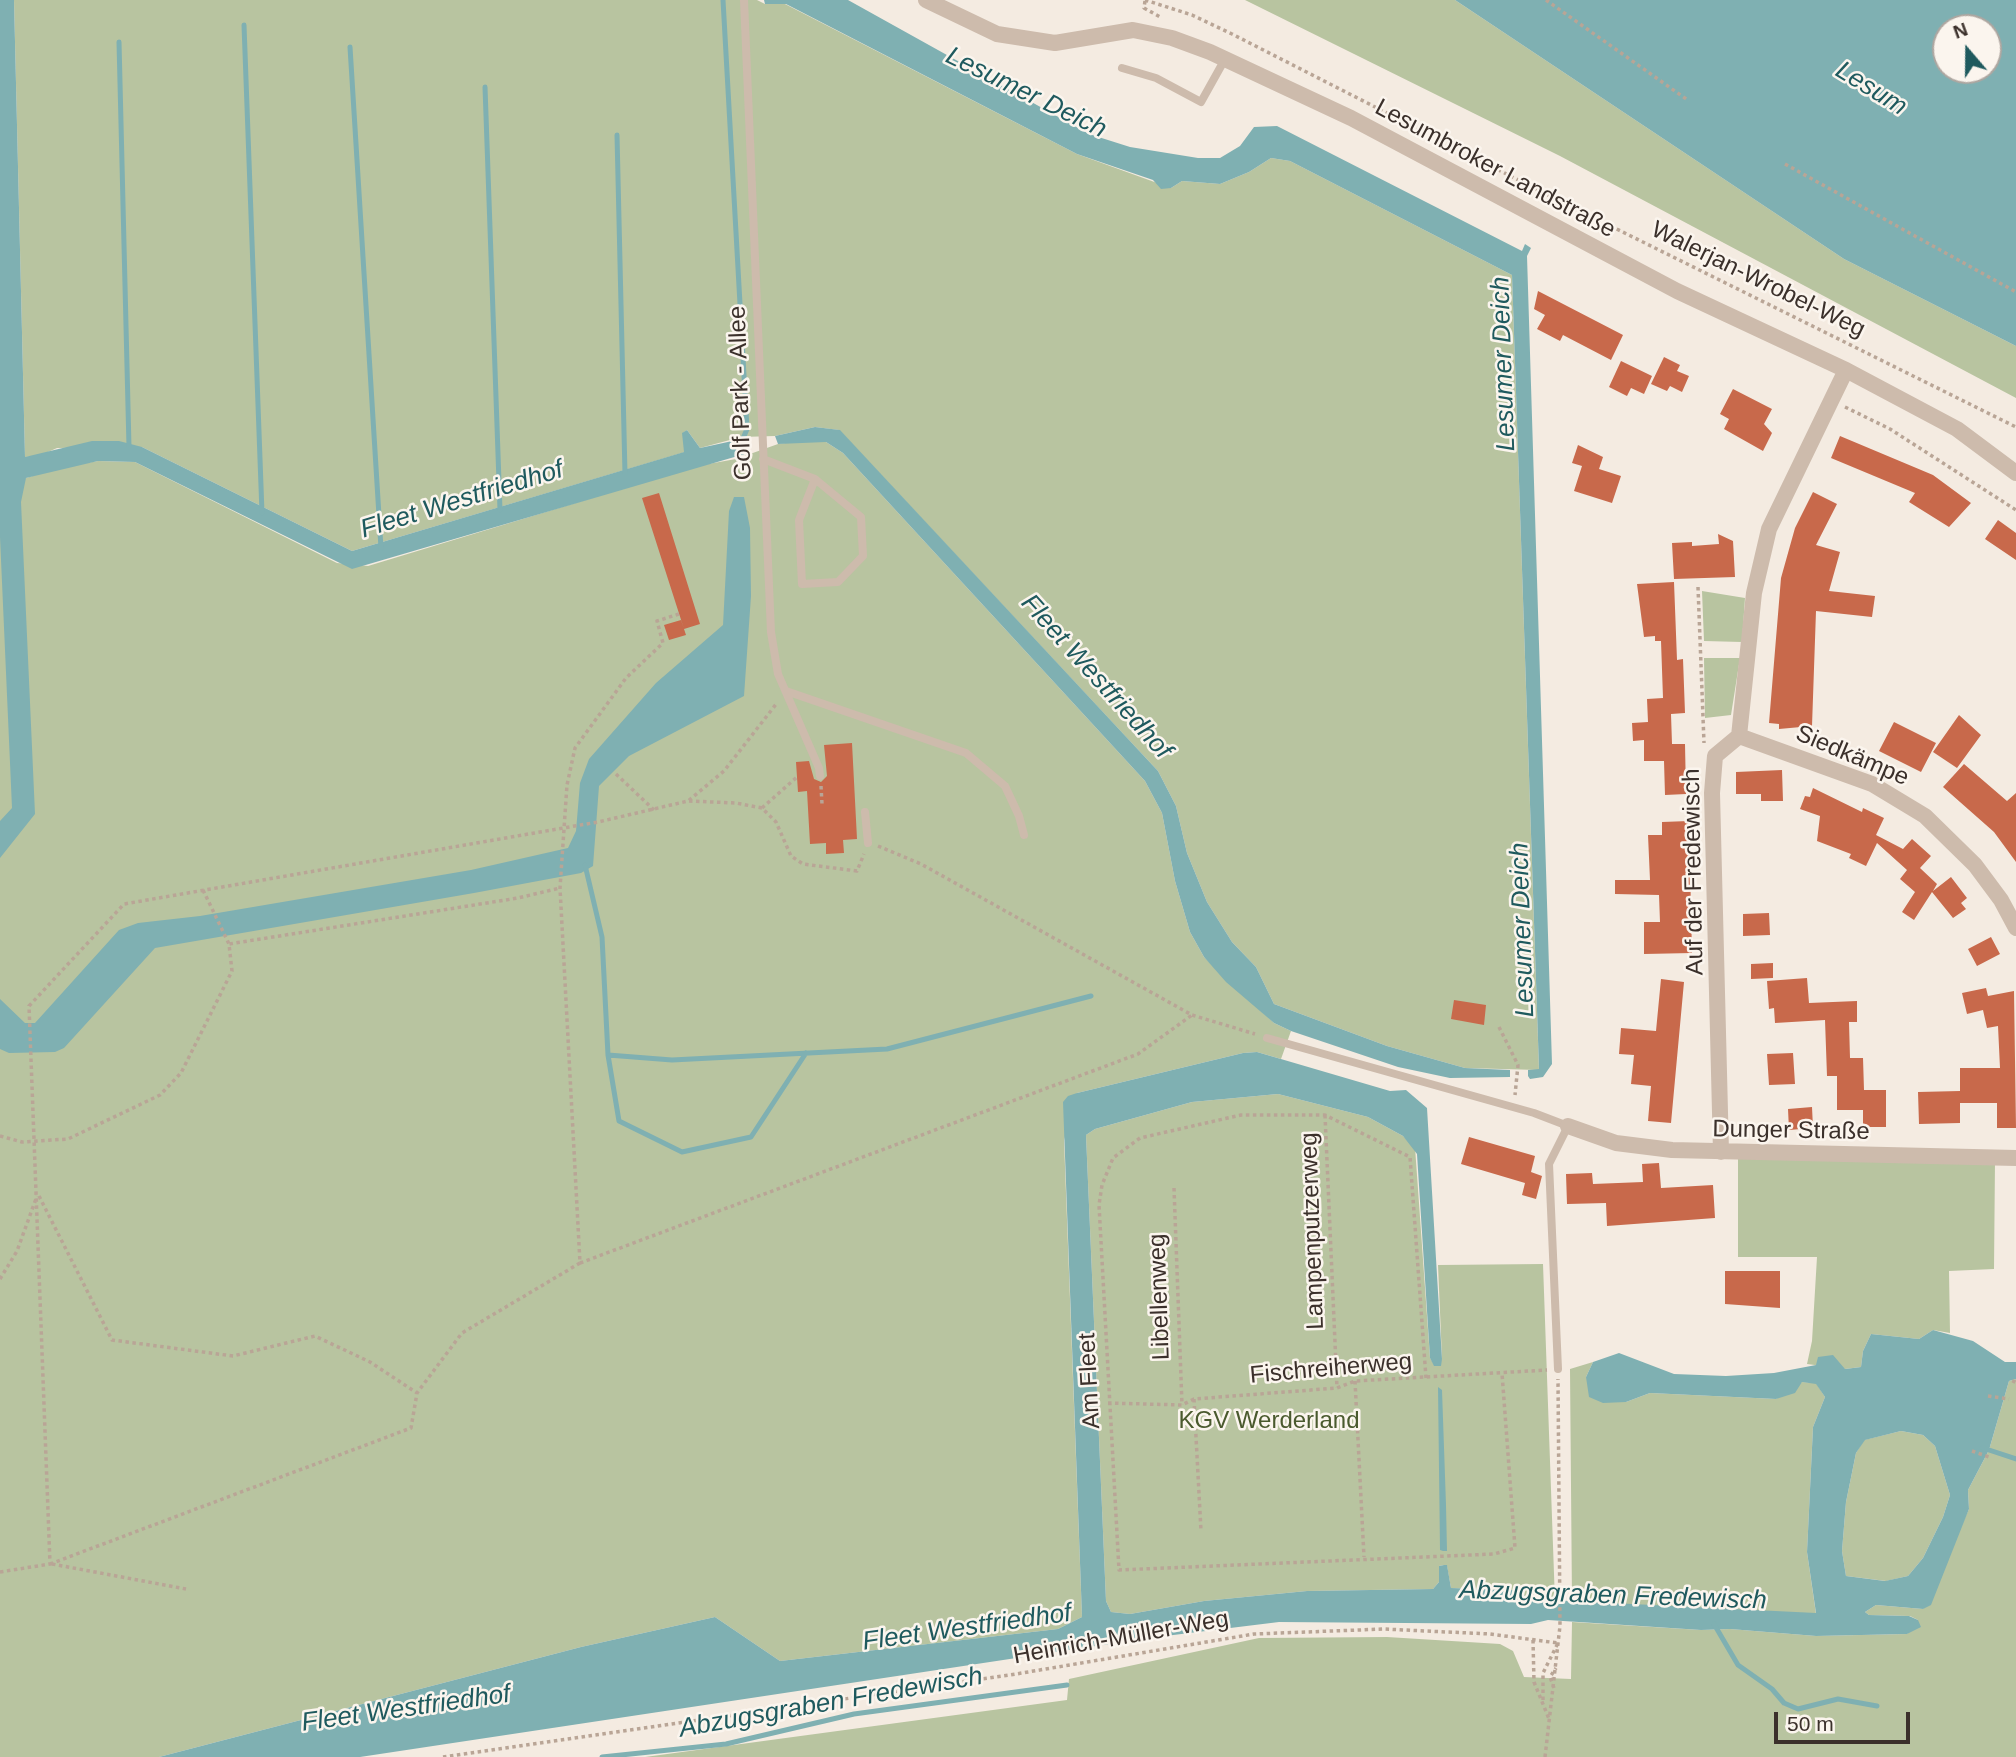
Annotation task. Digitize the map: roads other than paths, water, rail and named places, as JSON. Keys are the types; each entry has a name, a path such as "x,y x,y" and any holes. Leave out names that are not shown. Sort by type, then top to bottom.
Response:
{"street":[{"name":"Lesumbroker Landstraße","path":"926,0 997,34 1055,43 1133,30 1172,38 1225,60 1351,118 1677,291 1846,370 1956,429 2016,473"},
{"path":"1739,736 1754,593 1769,529 1846,370"},
{"name":"Auf der Fredewisch","path":"1721,1152 1712,793 1715,757 1739,736"},
{"name":"Siedkämpe","path":"1739,736 1851,775 1908,805 1941,829 1975,865 2001,900 2016,928"},
{"name":"Dunger Straße","path":"1568,1126 1616,1143 1721,1152 2016,1158"}],"lane":[{"name":"Golf Park - Allee","path":"744,0 771,632 778,674 820,776"},
{"path":"1122,68 1156,78 1201,102 1225,60"},
{"path":"763,459 815,479 860,517 863,555 838,582 802,584 799,520 815,479"},
{"path":"786,691 966,753 1004,786 1019,816 1024,835"},
{"path":"865,812 868,843"},
{"path":"1267,1038 1511,1107 1568,1126 1549,1164 1558,1369"}],"water":[{"path":"0,0 14,0 25,457 92,441 119,441 142,447 352,551 684,452 682,433 687,430 700,448 751,437 748,453 352,569 135,462 98,461 26,478 21,502 35,814 0,858 0,821 12,808 0,537"},
{"path":"764,0 848,0 1089,134 1130,147 1198,158 1220,158 1240,146 1254,127 1277,126 1522,251 1525,244 1531,248 1527,256 1552,1064 1543,1077 1530,1079 1528,1076 1528,1070 1539,1069 1512,275 1290,161 1271,158 1249,172 1220,184 1182,181 1171,188 1161,189 1153,180 1077,154 786,4 765,4"},
{"name":"Lesum","path":"1455,0 2016,0 2016,346 1844,259"},
{"path":"815,427 840,430 1158,771 1176,806 1187,853 1207,902 1232,942 1256,967 1274,1004 1387,1046 1465,1068 1510,1070 1510,1077 1450,1078 1398,1067 1274,1023 1226,982 1204,957 1190,932 1175,881 1162,813 1145,781 843,453 826,442 778,444 775,436"},
{"path":"734,497 744,497 750,528 751,596 744,696 629,756 599,786 593,866 581,873 155,948 64,1048 55,1052 9,1053 0,1049 0,999 25,1023 35,1023 119,930 138,923 200,916 471,870 568,848 576,831 580,783 589,759 656,683 723,625 729,511"},
{"path":"1257,1052 1390,1091 1406,1090 1427,1108 1441,1366 1434,1366 1430,1358 1417,1154 1403,1136 1368,1117 1278,1094 1192,1102 1095,1129 1086,1135 1106,1601 1111,1612 1130,1614 1204,1601 1307,1591 1433,1589 1439,1582 1439,1566 1447,1565 1451,1588 1515,1590 1530,1599 1816,1613 1807,1552 1813,1427 1825,1397 1816,1384 1802,1382 1795,1393 1776,1399 1650,1393 1626,1402 1603,1403 1589,1397 1586,1377 1593,1362 1619,1353 1674,1374 1726,1376 1774,1373 1816,1365 1818,1357 1833,1355 1845,1369 1861,1367 1863,1351 1871,1334 1919,1339 1933,1330 1973,1341 2005,1362 2016,1362 2016,1379 2009,1381 1989,1450 1968,1490 1969,1509 1931,1605 1923,1609 1876,1605 1865,1612 1869,1615 1909,1616 1918,1620 1921,1627 1907,1634 1816,1636 1548,1620 1531,1624 1279,1622 1149,1638 360,1757 159,1757 581,1647 715,1617 780,1661 1058,1629 1082,1617 1063,1102 1068,1096 1077,1093 1243,1053","holes":["1901,1431 1923,1435 1935,1446 1950,1495 1943,1517 1923,1558 1908,1576 1885,1581 1846,1576 1842,1551 1846,1502 1856,1453 1865,1440"]},
{"path":"1438,1387 1442,1390 1447,1551 1440,1550"}],"waterway":[{"path":"723,0 747,429 742,441"},
{"path":"244,25 262,513"},
{"path":"119,42 129,447"},
{"path":"350,47 381,548"},
{"path":"485,87 500,510"},
{"path":"617,135 625,474"},
{"name":"Fleet Westfriedhof","path":"585,865 602,937 608,1055 672,1060 887,1049 1091,996"},
{"name":"Fleet Westfriedhof","path":"608,1055 619,1121 682,1152 751,1137 806,1053"},
{"name":"Abzugsgraben Fredewisch","path":"1983,1448 2016,1459"},
{"path":"1714,1624 1738,1665 1772,1689 1784,1703 1798,1709 1838,1699 1877,1706"},
{"name":"Abzugsgraben Fredewisch","path":"602,1757 726,1744 854,1714 1067,1685"}],"water label":[{"name":"Lesumer Deich","path":"1026,93"},
{"name":"Lesumer Deich","path":"1504,364"},
{"name":"Lesumer Deich","path":"1523,930"}],"park label":[{"name":"KGV Werderland","path":"1269,1421"}]}
